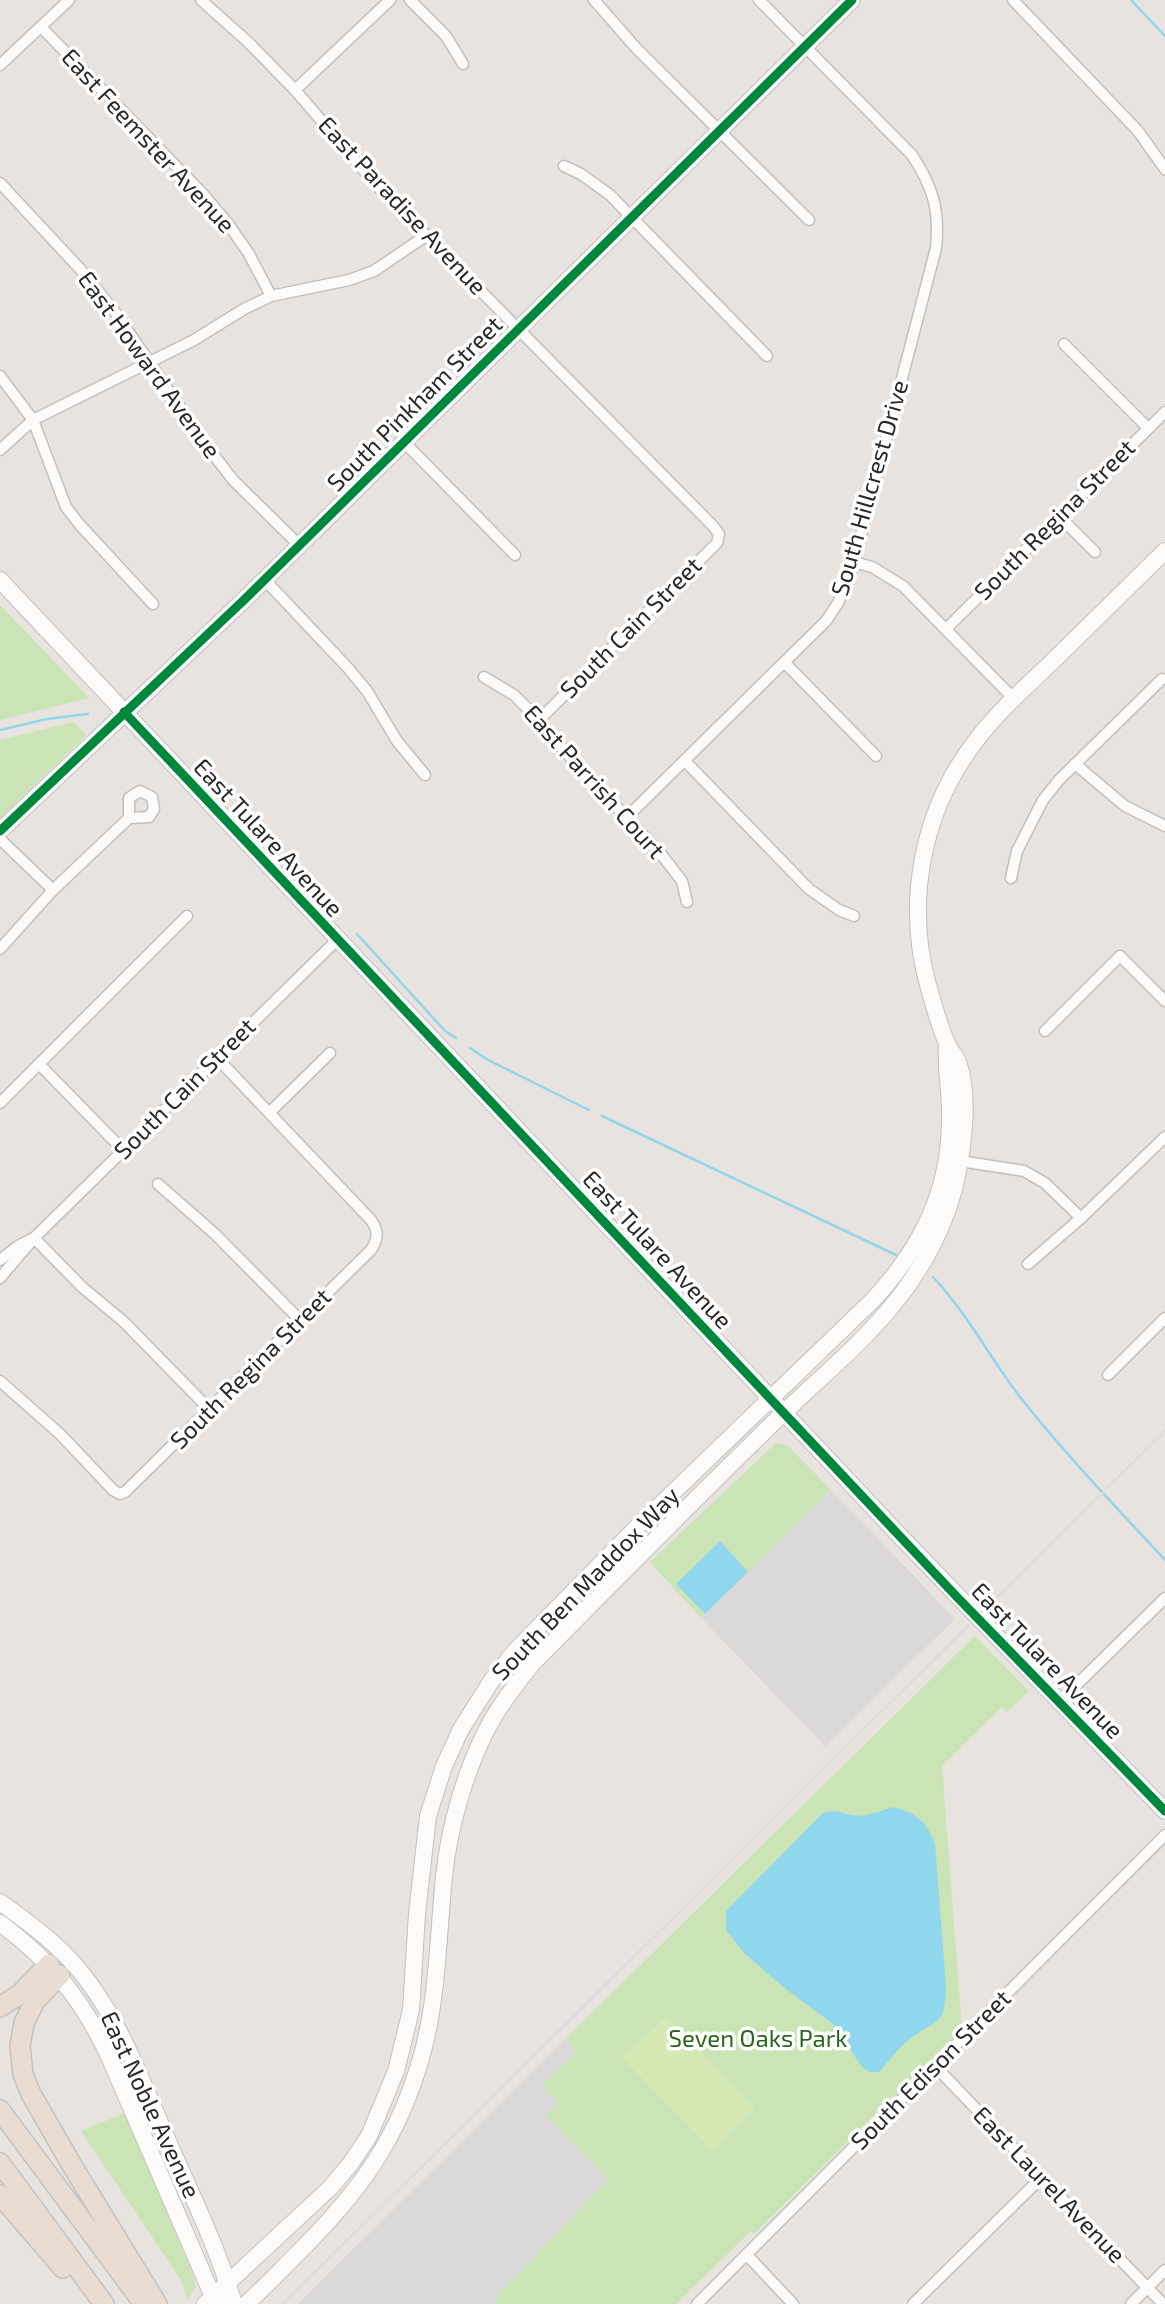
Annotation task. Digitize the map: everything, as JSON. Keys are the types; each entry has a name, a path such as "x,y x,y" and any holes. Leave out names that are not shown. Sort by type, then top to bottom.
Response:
{"highway":[{"path":"0,2007 20,1994 56,1963"},
{"path":"56,1963 24,2023 20,2046 23,2074 31,2094 73,2168 157,2304"},
{"path":"0,2110 144,2304"},
{"path":"0,2164 104,2304"},
{"path":"0,2195 92,2304"}],"main road":[{"name":"South Pinkham Street","path":"0,831 299,545 852,0"},
{"name":"South Ben Maddox Way","path":"247,2304 348,2201 385,2146 409,2095 423,2050 434,1995 444,1874 455,1814 490,1722 532,1664 784,1413 880,1322 909,1286 941,1227 953,1193 964,1122 958,1062 947,1044 928,984 919,939 918,902 924,855 936,812 953,775 977,739 1014,699 1162,558"},
{"name":"East Tulare Avenue","path":"0,580 784,1413 1165,1811"},
{"name":"South Ben Maddox Way","path":"214,2302 228,2284 330,2188 369,2136 396,2071 411,2010 417,1914 428,1816 444,1766 461,1729 492,1680 553,1611 873,1300 900,1270 921,1238 936,1203 948,1154 950,1115 945,1065 947,1044"},
{"path":"490,1722 490,1703 515,1669 553,1626 556,1620 553,1611"},
{"name":"East Noble Avenue","path":"0,1902 56,1963 107,2052 214,2302"},
{"name":"East Noble Avenue","path":"0,1923 56,1963 86,1978 117,2028 228,2284 234,2304"}],"street":[{"path":"0,65 69,0"},
{"name":"East Paradise Avenue","path":"201,0 248,42 295,90 347,153 719,534"},
{"path":"295,90 390,0"},
{"path":"410,0 446,36 463,64"},
{"path":"594,0 637,49 809,220"},
{"name":"South Hillcrest Drive","path":"627,817 785,663 825,621 838,603 854,562 936,248 939,223 936,204 927,177 912,155 759,0"},
{"path":"1013,0 1138,131 1165,169"},
{"name":"East Feemster Avenue","path":"41,27 203,194 249,254 271,296"},
{"path":"564,166 581,174 610,195 767,356"},
{"name":"East Howard Avenue","path":"0,183 80,269 115,312 203,441 233,480 299,545"},
{"path":"0,450 33,420 150,362 271,296 349,280 374,271 427,235"},
{"path":"1064,344 1148,428"},
{"path":"0,376 33,420 66,507 153,604"},
{"name":"South Regina Street","path":"946,629 1165,412"},
{"path":"404,442 514,555"},
{"path":"1060,517 1095,552"},
{"name":"South Cain Street","path":"539,720 717,543 719,534"},
{"path":"854,562 872,567 903,586 1014,699"},
{"path":"264,579 367,691 397,741 425,775"},
{"path":"785,663 876,755"},
{"name":"East Parrish Court","path":"484,677 514,695 661,854 682,881 687,902"},
{"path":"1011,878 1017,851 1043,800 1075,764 1162,678"},
{"path":"685,761 809,889 839,910 854,916"},
{"path":"1075,764 1125,806 1165,826"},
{"path":"0,949 53,890 129,818"},
{"path":"0,839 53,890"},
{"path":"0,1103 187,916"},
{"name":"South Cain Street","path":"0,1278 34,1238 337,940"},
{"path":"1045,1031 1120,956 1165,1001"},
{"path":"217,1058 270,1112 330,1053"},
{"path":"39,1064 123,1150"},
{"name":"South Regina Street","path":"0,1381 60,1434 113,1490 120,1494 130,1489 371,1250 377,1238 377,1230 371,1220 270,1112"},
{"path":"1028,1264 1082,1218 1165,1137"},
{"path":"960,1161 1024,1171 1045,1183 1082,1218"},
{"path":"158,1184 215,1234 300,1320"},
{"path":"34,1238 82,1287 124,1322 210,1409"},
{"name":"South Cain Street","path":"0,1260 34,1238"},
{"path":"1108,1375 1165,1318"},
{"path":"1059,1702 1165,1598"},
{"name":"South Edison Street","path":"697,2304 1165,1835"},
{"name":"East Laurel Avenue","path":"934,2066 1163,2304"},
{"path":"914,2304 1042,2177"},
{"path":"747,2255 793,2304"},
{"path":"1131,2304 1165,2270"}],"shaded area":[{"path":"831,1490 955,1619 825,1746 701,1618"},
{"path":"565,2039 751,2230 676,2304 298,2304"}],"green space":[{"path":"0,605 89,698 0,720"},
{"path":"74,722 86,735 0,818 0,740"},
{"path":"776,1443 787,1445 831,1490 748,1572 720,1541 677,1583 705,1614 701,1618 650,1562"},
{"name":"Seven Oaks Park","path":"975,1636 1029,1691 1007,1712 1002,1707 942,1766 962,2029 754,2234 751,2231 676,2304 498,2304 496,2297 608,2179 546,2116 558,2103 542,2085 577,2051 565,2039"},
{"path":"666,2016 755,2108 712,2151 622,2058"},
{"path":"125,2113 195,2280 196,2287 188,2299 181,2280 81,2131"}],"water":[{"path":"720,1541 748,1572 705,1614 676,1584"},
{"path":"893,1807 920,1819 935,1844 945,1998 940,2018 904,2044 879,2072 870,2072 862,2067 833,2024 787,1990 744,1953 726,1930 726,1911 823,1813 835,1811 862,1816"}],"waterway":[{"path":"1131,0 1165,36"},
{"path":"0,730 47,719 88,714"},
{"path":"357,934 445,1031 456,1038"},
{"path":"470,1048 488,1060 589,1110"},
{"path":"602,1116 896,1255"},
{"path":"933,1277 957,1305 1037,1418 1165,1560"}],"railway":[{"path":"283,2304 1165,1431"}],"cycle path":[{"path":"0,831 245,599 852,0"},
{"path":"124,712 957,1597 1165,1811"}]}
